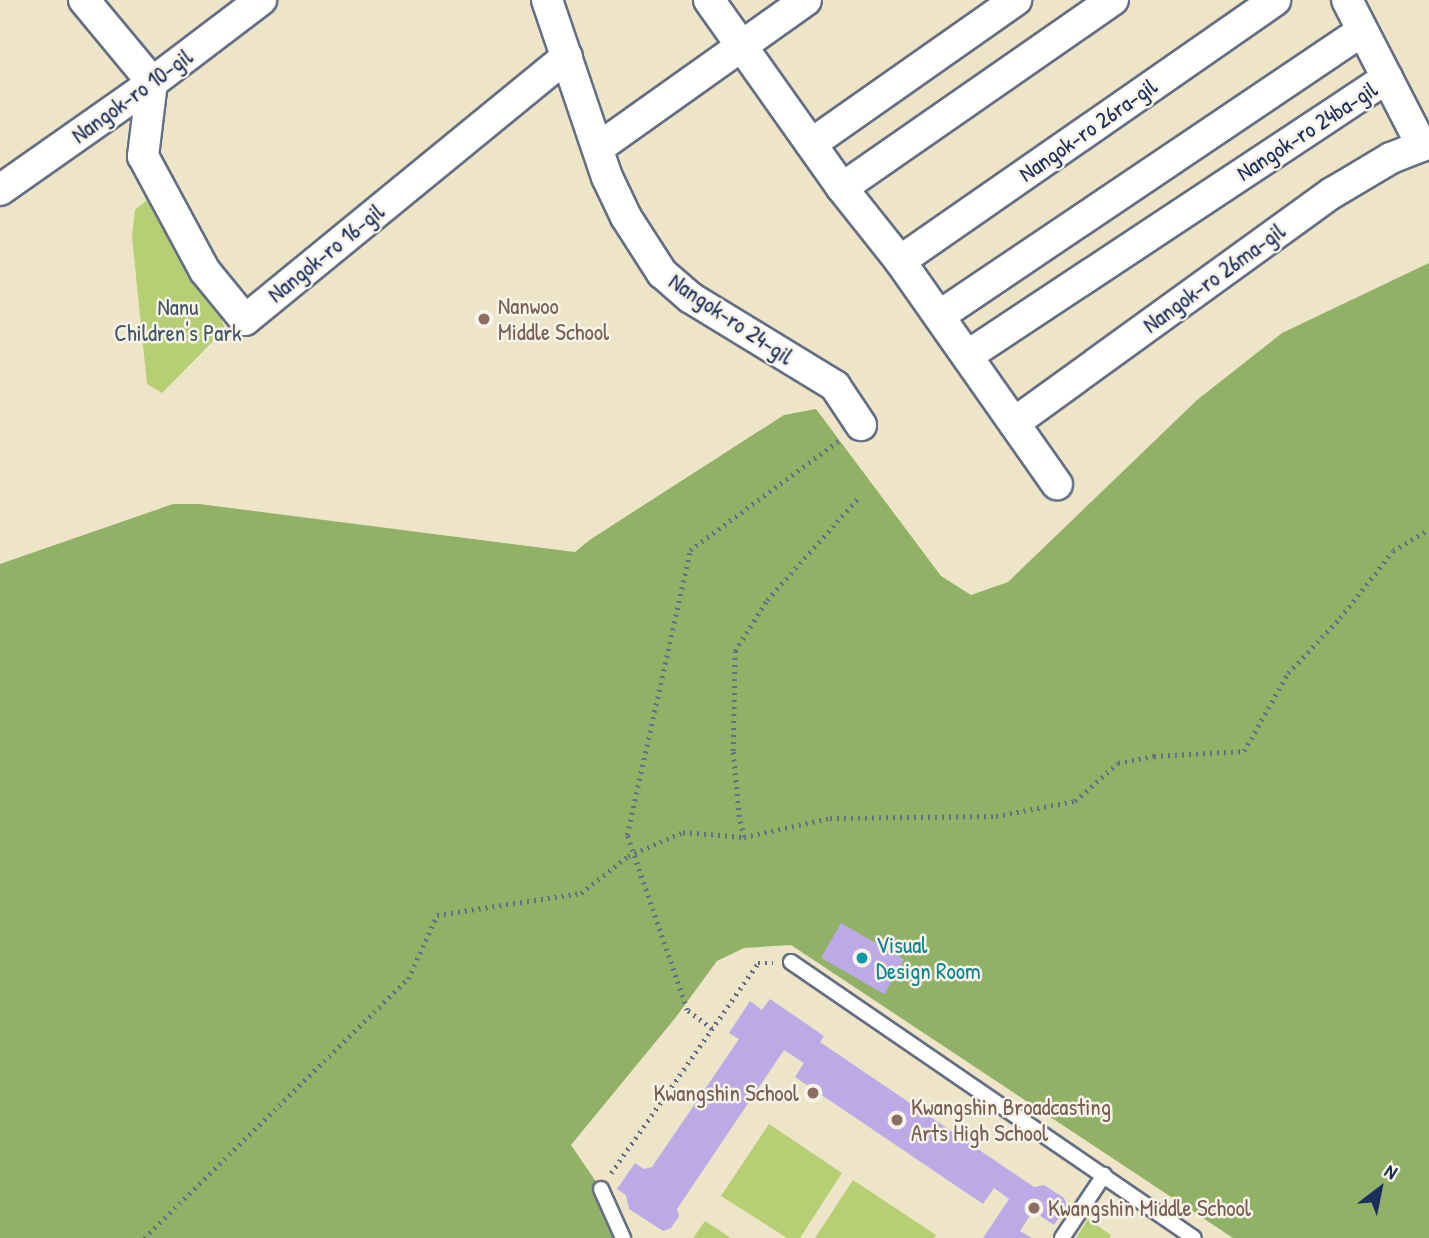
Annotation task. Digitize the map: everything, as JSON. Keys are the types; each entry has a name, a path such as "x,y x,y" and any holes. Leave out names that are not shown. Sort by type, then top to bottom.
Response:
{"street":[{"path":"84,0 152,82"},
{"name":"Nangok-ro 10-gil","path":"0,190 152,82 261,0"},
{"name":"Nangok-ro 24-gil","path":"547,0 607,177 626,217 662,273 691,298 835,386 861,425"},
{"path":"709,0 842,188 900,261 1057,484"},
{"path":"598,148 806,0"},
{"path":"811,144 1016,0"},
{"path":"842,188 1113,0"},
{"name":"Nangok-ro 26ra-gil","path":"900,261 1275,0"},
{"path":"939,316 1362,31 1347,0"},
{"name":"Nangok-ro 24ba-gil","path":"967,355 1387,78 1362,31"},
{"name":"Nangok-ro 16-gil","path":"152,82 144,156 205,271 245,320 567,56"},
{"name":"Nangok-ro 26ma-gil","path":"1014,423 1332,192 1391,158 1425,144 1387,78"}],"lane":[{"path":"792,962 1194,1238"},
{"path":"1062,1238 1104,1175"},
{"path":"601,1189 623,1238"}],"path":[{"path":"712,1029 687,1010 627,835 690,550 861,425"},
{"path":"744,837 739,817 733,751 735,651 767,600 859,497"},
{"path":"144,1238 408,979 436,915 581,893 633,854 683,832 744,837 831,818 996,816 1075,801 1118,763 1154,756 1244,751 1288,673 1340,618 1393,551 1429,529"},
{"path":"601,1189 758,964 792,962"}],"green space":[{"name":"Nanu Children's Park","path":"147,200 220,315 225,329 162,393 147,384 132,237 135,210"},
{"path":"1429,263 1429,1238 1233,1238 791,945 744,948 717,961 676,1017 571,1145 601,1189 623,1238 0,1238 0,564 173,504 199,504 575,552 591,539 784,415 816,409 941,576 971,595 1008,582 1197,400 1282,333"},
{"path":"769,1124 842,1173 800,1238 787,1238 721,1196"},
{"path":"853,1180 936,1235 934,1238 815,1238"},
{"path":"1088,1219 1111,1235 1109,1238 1076,1238"},
{"path":"705,1221 731,1238 693,1238"}],"building":[{"name":"Visual Design Room","path":"841,923 904,960 884,994 821,958"},
{"name":"Kwangshin Broadcasting Arts High School","path":"770,999 824,1036 820,1042 1034,1187 1044,1185 1064,1198 1067,1206 1054,1225 1033,1211 1020,1231 1032,1238 983,1238 1009,1199 994,1188 983,1204 795,1077 804,1063 784,1050 677,1209 679,1216 671,1228 663,1231 629,1209 626,1195 617,1189 635,1163 644,1169 652,1167 739,1039 729,1033 750,1001 762,1010"}],"place":[{"name":"Nanwoo Middle School","path":"484,319"},
{"name":"Visual Design Room","path":"862,958"},
{"name":"Kwangshin School","path":"813,1093"},
{"name":"Kwangshin Broadcasting Arts High School","path":"897,1120"},
{"name":"Kwangshin Middle School","path":"1034,1208"}]}
